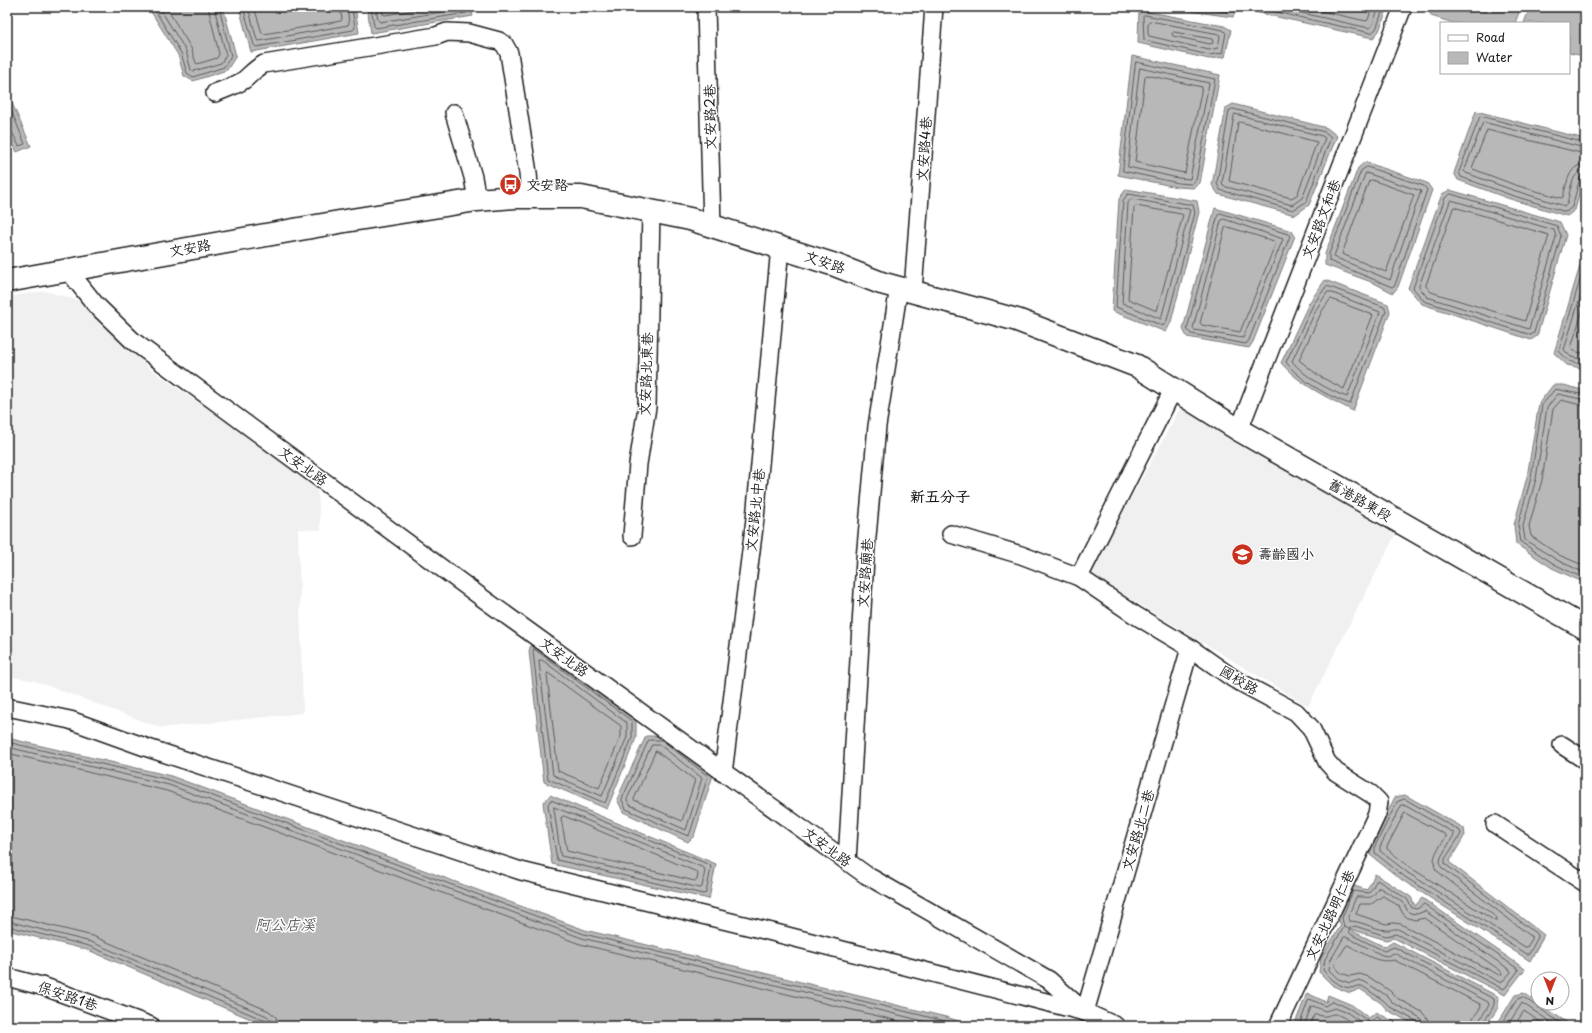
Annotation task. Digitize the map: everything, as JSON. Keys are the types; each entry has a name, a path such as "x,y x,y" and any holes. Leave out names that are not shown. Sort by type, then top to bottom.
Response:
{"street":[{"name":"文安路2巷","path":"706,7 712,226"},
{"name":"文安路4巷","path":"906,289 934,7"},
{"name":"文安路文和巷","path":"1239,430 1404,7"},
{"path":"214,93 234,86 245,79 255,69 264,64 436,36 447,32 470,33 494,40 504,44 509,53 528,172 530,197"},
{"path":"454,113 477,200"},
{"name":"文安路","path":"7,281 345,221 477,200 530,197 581,197 690,219 835,265 881,283 1017,320 1137,366"},
{"name":"文安路北東巷","path":"632,536 638,464 647,406 651,211"},
{"name":"文安路北中巷","path":"723,773 755,519 780,247"},
{"name":"文安北路","path":"68,270 95,304 133,340 474,592 866,875 1049,980 1085,1012"},
{"name":"文安路廟巷","path":"847,861 865,559 877,426 906,289"},
{"name":"舊港路東段","path":"1137,366 1239,430 1585,628"},
{"path":"1079,577 1174,388"},
{"name":"國校路","path":"951,534 1021,555 1079,577 1134,615 1190,648 1234,679 1296,712 1311,728 1327,762 1336,772 1371,794 1379,802"},
{"name":"文安路北二巷","path":"1085,1012 1190,648"},
{"path":"7,707 70,720 145,748 521,871 771,932 1085,1012 1116,1026"},
{"path":"1562,745 1585,760"},
{"name":"文安北路明仁巷","path":"1278,1026 1377,814 1379,802"},
{"path":"1495,824 1585,883"},
{"name":"保安路1巷","path":"7,977 45,987 151,1026"}],"shaded area":[{"path":"45,291 87,303 149,368 317,486 321,530 298,529 303,713 161,728 35,681 7,676 7,297"},
{"name":"壽齡國小","path":"1181,407 1395,535 1308,706 1089,574"}],"water":[{"path":"148,7 223,7 236,56 227,70 193,81 184,76 178,55"},
{"path":"239,7 355,7 359,33 251,52"},
{"path":"367,7 471,7 473,16 371,33"},
{"path":"1160,7 1238,7 1233,17"},
{"path":"1249,7 1388,7 1379,31 1373,38 1250,11"},
{"path":"1428,7 1521,7 1515,22 1450,22 1431,16"},
{"path":"1530,7 1585,7 1585,56 1570,53 1570,22 1524,22"},
{"path":"1139,10 1224,26 1231,30 1225,57 1209,59 1138,43"},
{"path":"1132,56 1220,75 1200,183 1193,188 1177,187 1118,175"},
{"path":"7,92 31,146 17,152 7,131"},
{"path":"1233,104 1327,128 1337,136 1309,205 1295,215 1218,194 1212,185 1226,108"},
{"path":"1476,111 1585,139 1585,172 1575,210 1567,216 1510,199 1458,180 1454,173"},
{"path":"1365,162 1427,183 1432,190 1398,287 1393,293 1374,283 1325,265 1325,254 1358,168"},
{"path":"1126,189 1197,201 1199,212 1171,322 1166,332 1112,311 1119,199"},
{"path":"1450,190 1560,222 1566,235 1537,336 1531,340 1422,304 1408,288 1442,194"},
{"path":"1215,208 1292,231 1295,236 1253,342 1249,348 1187,337 1183,329"},
{"path":"1585,249 1585,369 1567,365 1554,353"},
{"path":"1325,280 1388,304 1390,312 1353,411 1306,385 1281,363 1309,303"},
{"path":"1553,385 1564,385 1585,391 1585,583 1552,568 1516,544 1514,525 1527,477 1539,403"},
{"path":"532,641 636,719 636,738 607,809 544,782 529,651"},
{"path":"646,736 663,736 713,775 694,836 688,842 623,812 617,799"},
{"name":"阿公店溪","path":"7,738 171,776 585,930 946,1017 974,1026 267,1026 88,950 7,930"},
{"path":"550,795 716,864 709,899 552,864 543,803"},
{"path":"1405,795 1464,828 1465,835 1449,862 1544,935 1530,961 1402,880 1370,855 1371,845 1395,797"},
{"path":"1375,874 1411,897 1415,906 1422,898 1525,969 1505,995 1394,938 1386,940 1344,927 1385,947 1393,942 1499,997 1498,1008 1486,1026 1417,1026 1387,1010 1381,1003 1360,989 1350,993 1333,986 1319,972 1321,958 1341,925 1337,918 1351,885 1367,890"},
{"path":"1307,993 1326,1002 1328,995 1352,1005 1369,1018 1376,1012 1402,1026 1294,1026"},
{"path":"1524,993 1530,997 1530,1011 1550,1011 1572,1026 1496,1026 1515,995"}],"place":[{"name":"文安路","path":"511,185"},
{"name":"壽齡國小","path":"1243,554"}],"district":[{"name":"新五分子","path":"940,497"}]}
